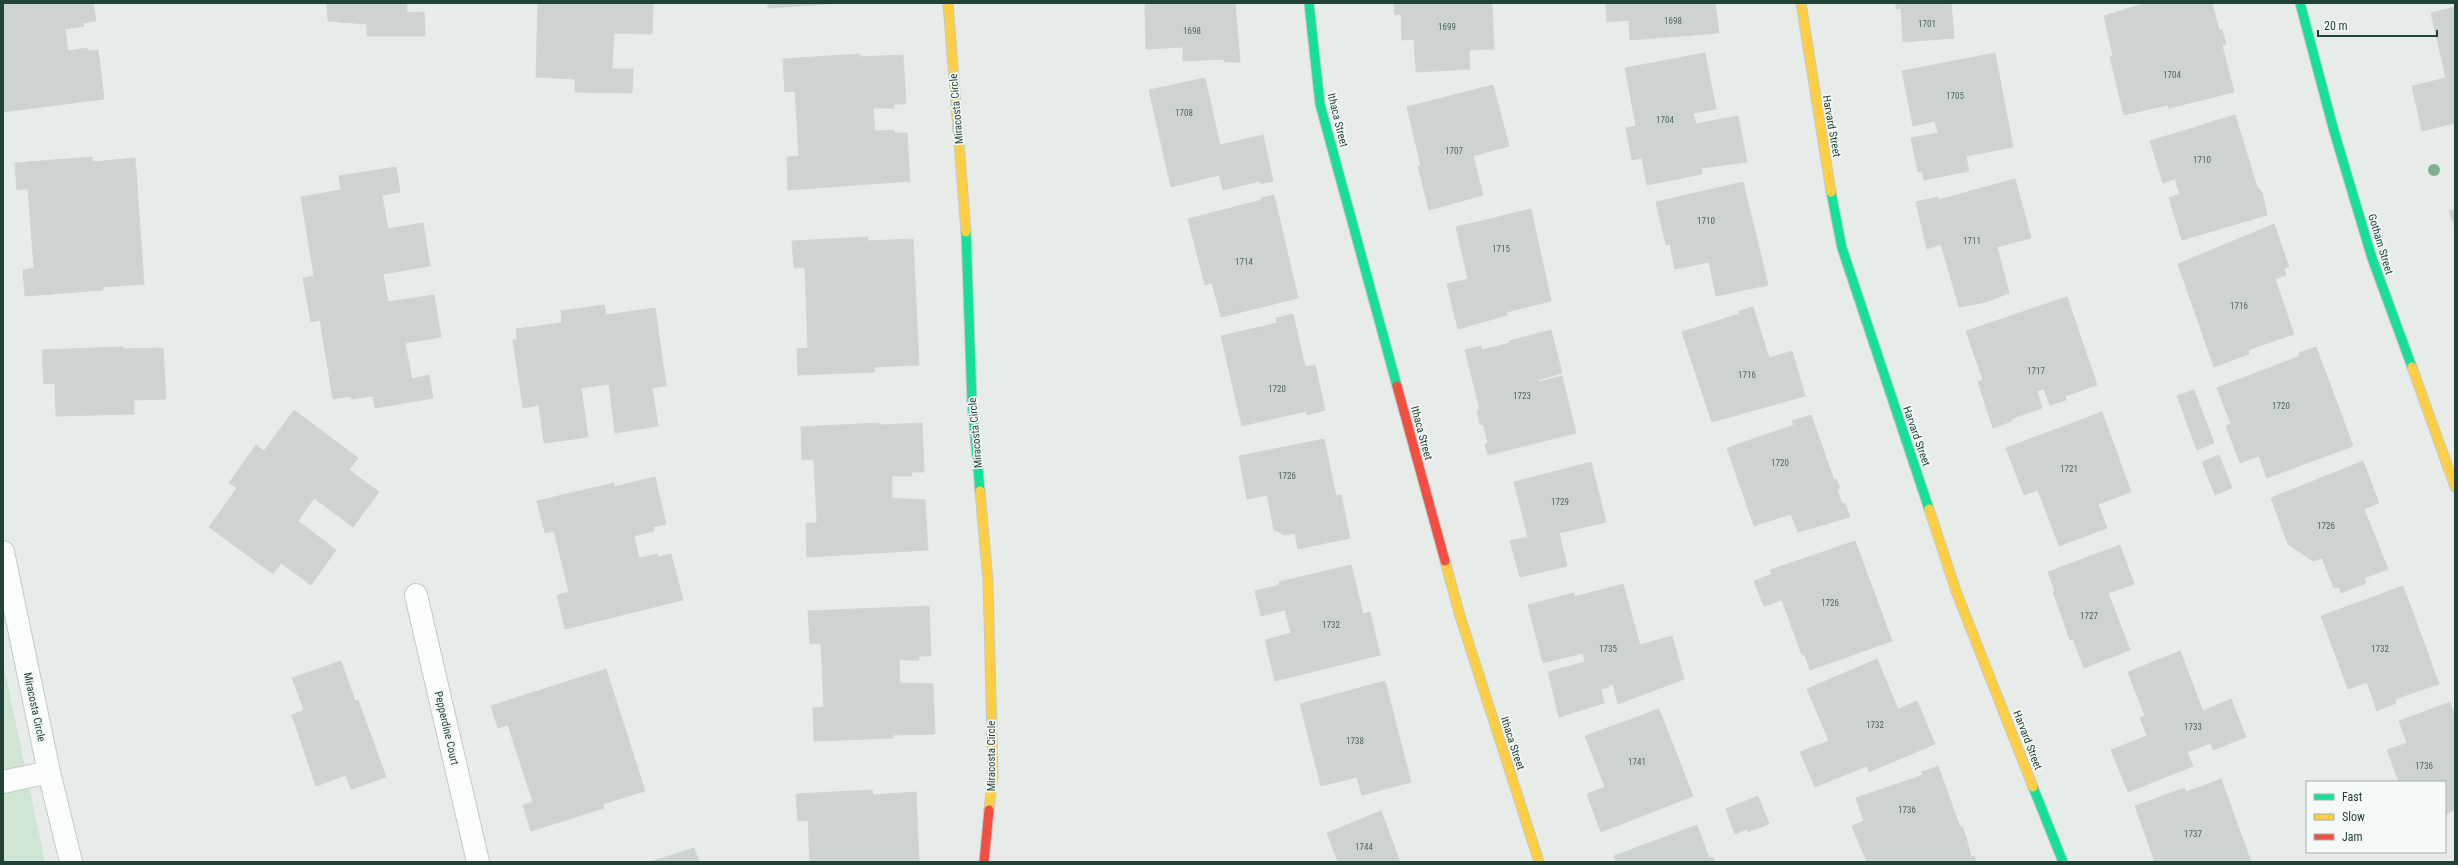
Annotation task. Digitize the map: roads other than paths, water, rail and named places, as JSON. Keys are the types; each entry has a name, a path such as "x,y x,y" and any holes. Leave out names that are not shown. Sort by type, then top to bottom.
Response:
{"street":[{"name":"Miracosta Circle","path":"948,3 966,217 972,402 988,581 993,776 984,862"},
{"name":"Ithaca Street","path":"1309,3 1322,110 1460,616 1539,862"},
{"name":"Harvard Street","path":"1800,3 1820,131 1842,248 1956,591 2063,862"},
{"name":"Gotham Street","path":"2300,3 2334,131 2376,272 2455,487"},
{"name":"Miracosta Circle","path":"3,552 49,772 71,862"},
{"name":"Pepperdine Court","path":"416,595 478,862"},
{"path":"3,782 49,772"}]}
